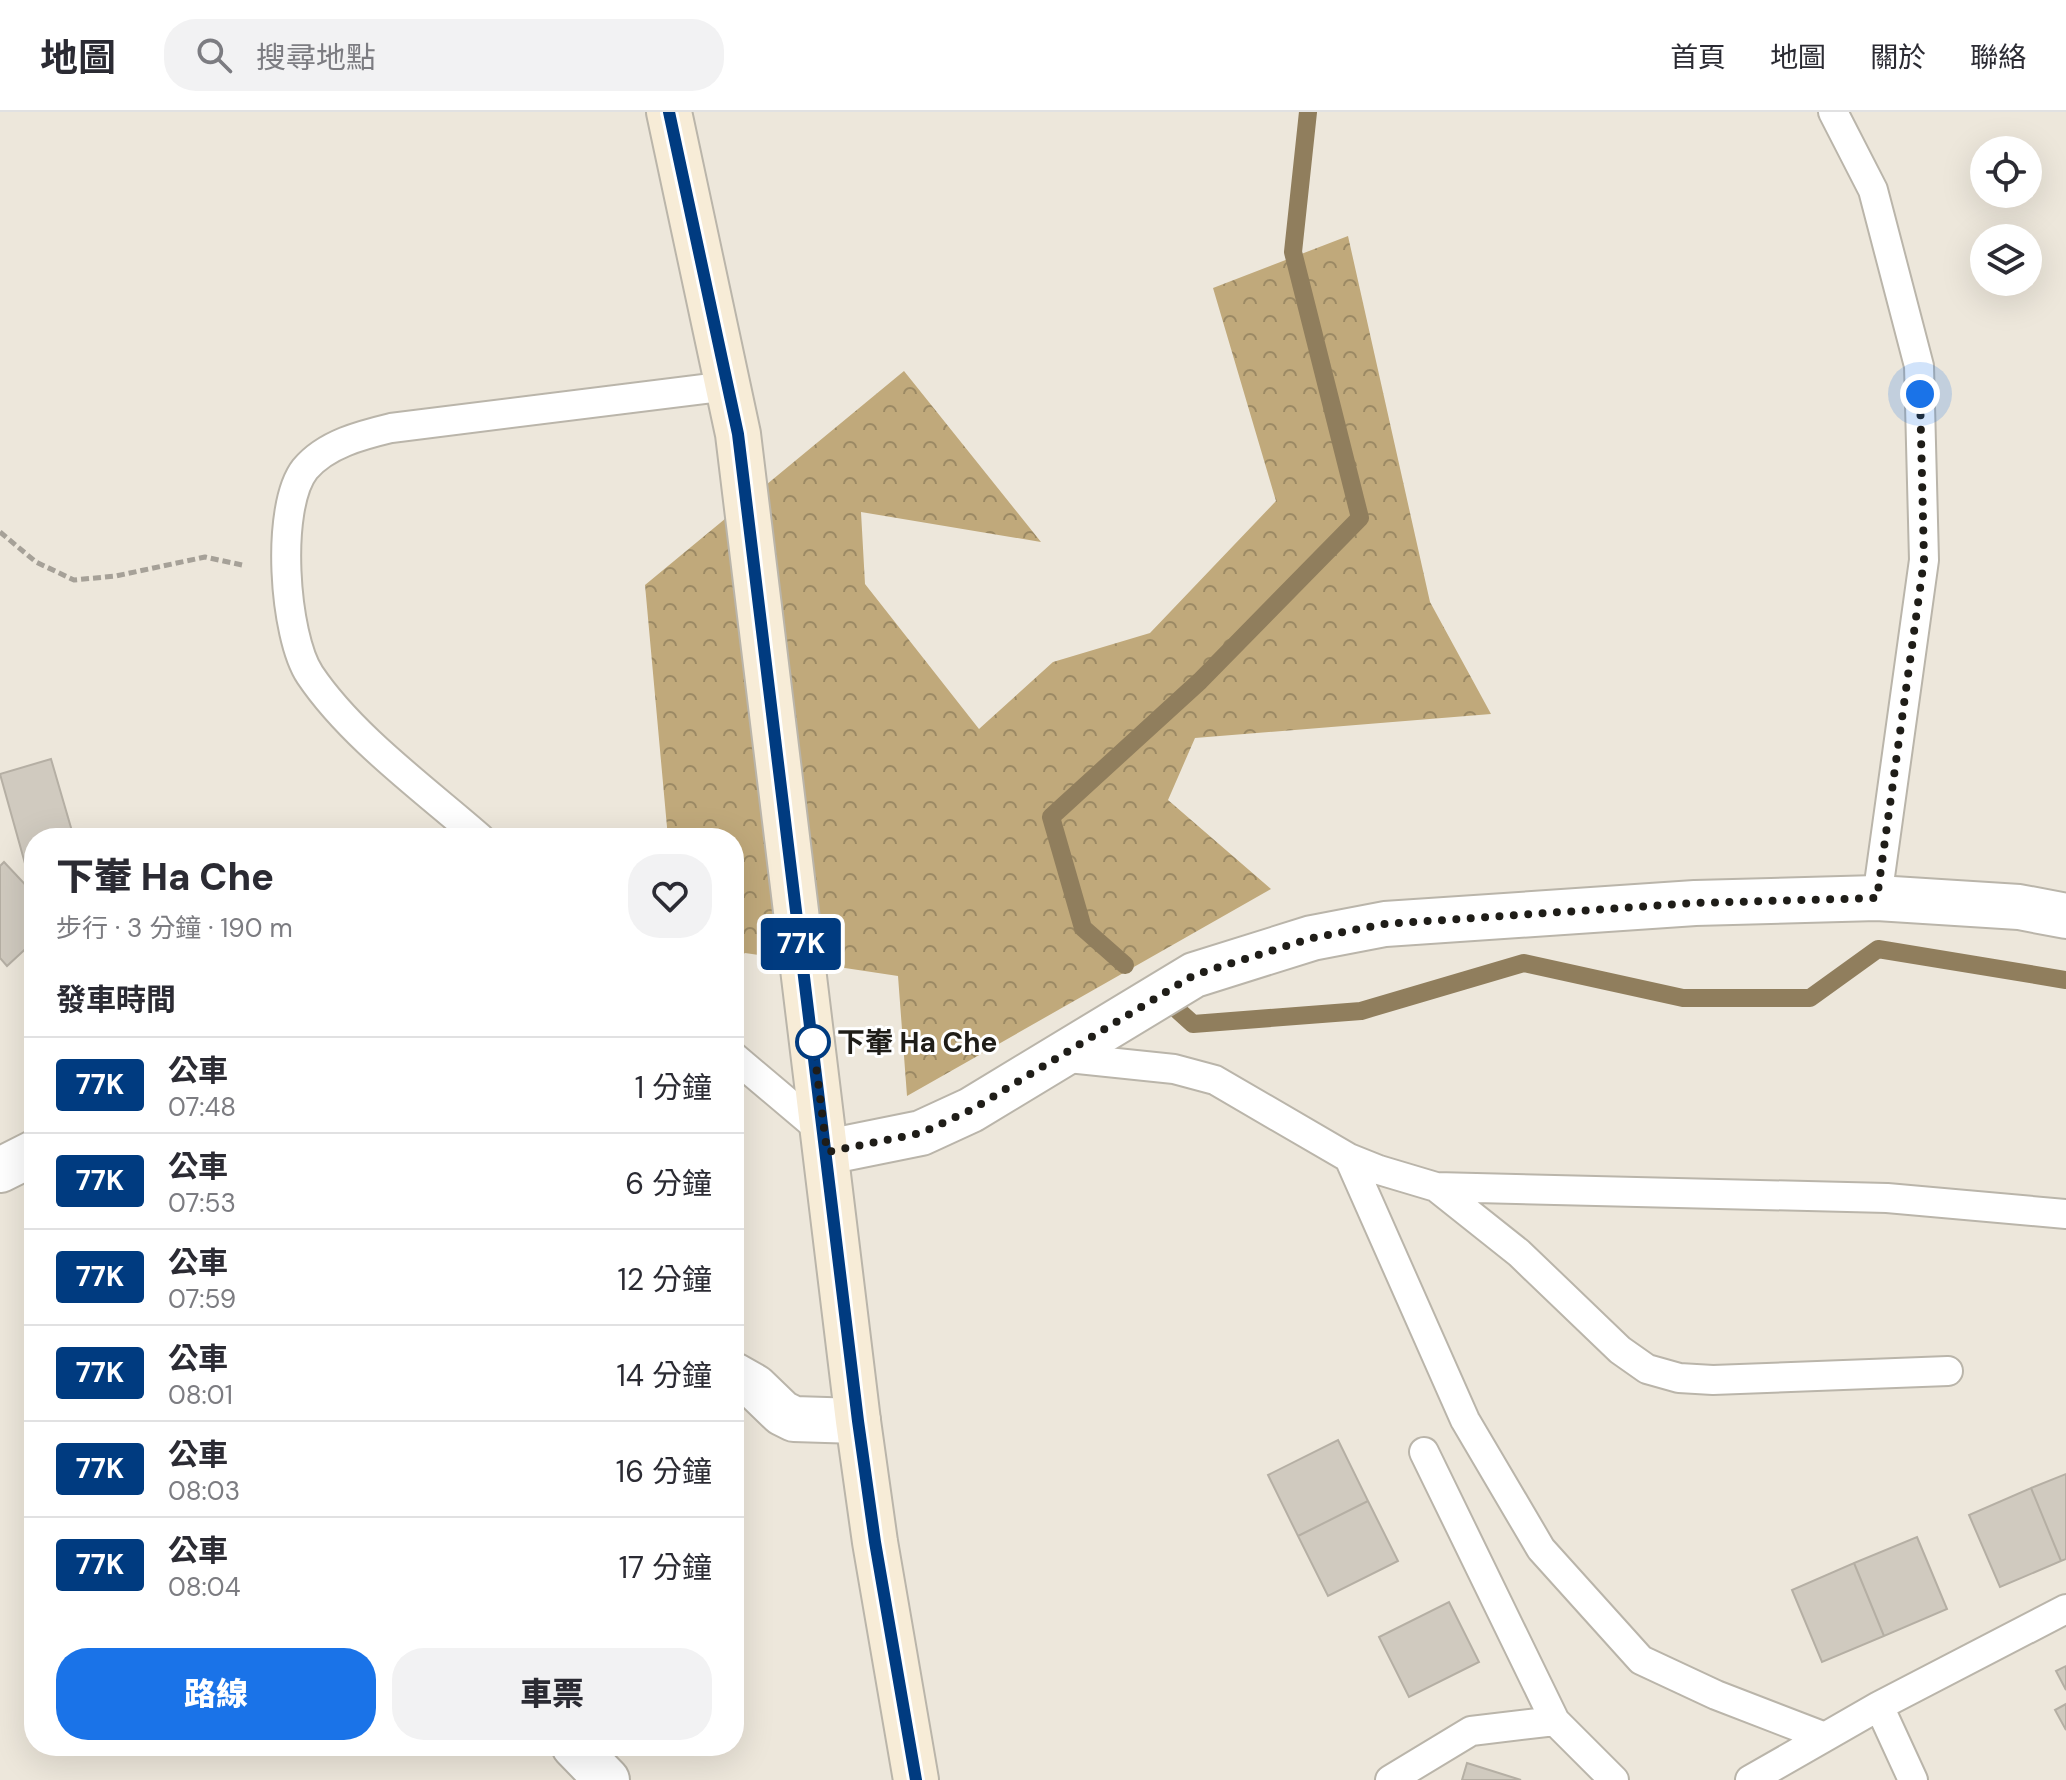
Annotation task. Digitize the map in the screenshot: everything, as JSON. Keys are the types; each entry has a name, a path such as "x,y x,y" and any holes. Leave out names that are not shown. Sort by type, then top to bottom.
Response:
{"main road":[{"path":"669,112 738,434 858,1421 875,1542 916,1780"}],"street":[{"path":"826,1142 921,1133 971,1110 1194,975 1312,938 1370,926 1695,903 1877,898 2019,907 2066,916"},
{"path":"0,1170 24,1158"},
{"path":"744,1381 782,1413 794,1419 858,1421"},
{"path":"584,1756 607,1780"}],"lane":[{"path":"1833,112 1873,190 1919,366 1924,560 1877,898"},
{"path":"469,828 353,727 309,673 296,640 286,576 290,508 305,469 326,451 391,428 728,386"},
{"path":"1058,1057 1174,1069 1215,1080 1349,1158 1436,1187 1887,1198 2066,1214"},
{"path":"744,1066 826,1142"},
{"path":"1349,1158 1465,1420 1541,1549 1641,1660 1716,1695 1825,1737"},
{"path":"1436,1187 1519,1253 1620,1350 1647,1369 1679,1378 1713,1380 1948,1371"},
{"path":"1424,1452 1555,1721 1614,1780"},
{"path":"1750,1780 1879,1706 2066,1609"},
{"path":"1879,1706 1913,1780"},
{"path":"1390,1780 1471,1731 1555,1721"}],"path":[{"path":"0,532 36,562 74,580 116,576 205,557 286,576"}],"green space":[{"path":"1348,236 1430,602 1491,714 1195,738 1168,800 1271,889 907,1096 898,976 744,954 744,828 667,828 645,585 904,371 1041,542 861,512 865,584 979,729 1053,662 1150,633 1276,501 1213,288"}],"building":[{"path":"51,759 71,828 24,828 24,860 0,774"},
{"path":"4,862 24,883 24,950 7,966 0,958 0,866"},
{"path":"1338,1440 1368,1501 1298,1536 1268,1475"},
{"path":"2066,1474 2066,1559 2061,1561 2031,1488"},
{"path":"2031,1488 2061,1561 2000,1587 1969,1515"},
{"path":"1368,1501 1398,1561 1328,1596 1298,1536"},
{"path":"1917,1537 1947,1609 1884,1636 1854,1563"},
{"path":"1854,1563 1884,1636 1822,1662 1792,1590"},
{"path":"1449,1602 1479,1662 1409,1697 1379,1637"},
{"path":"2066,1666 2066,1690 2056,1671"},
{"path":"2066,1704 2066,1730 2055,1710"},
{"path":"1467,1763 1521,1780 1462,1780"}],"waterway":[{"path":"1125,965 1083,928 1051,817 1200,681 1360,518 1293,252 1308,112"},
{"path":"1173,1006 1193,1024 1361,1011 1524,963 1683,998 1810,998 1878,949 2066,980"}],"bus line":[{"name":"77K","path":"669,112 738,434 858,1421 875,1542 916,1780"}],"place":[{"name":"下輋 Ha Che","path":"813,1042"}],"route":[{"path":"813,1042 827,1152 921,1133 971,1110 1194,975 1312,938 1385,924 1695,903 1877,898 1924,560 1920,394"}]}
